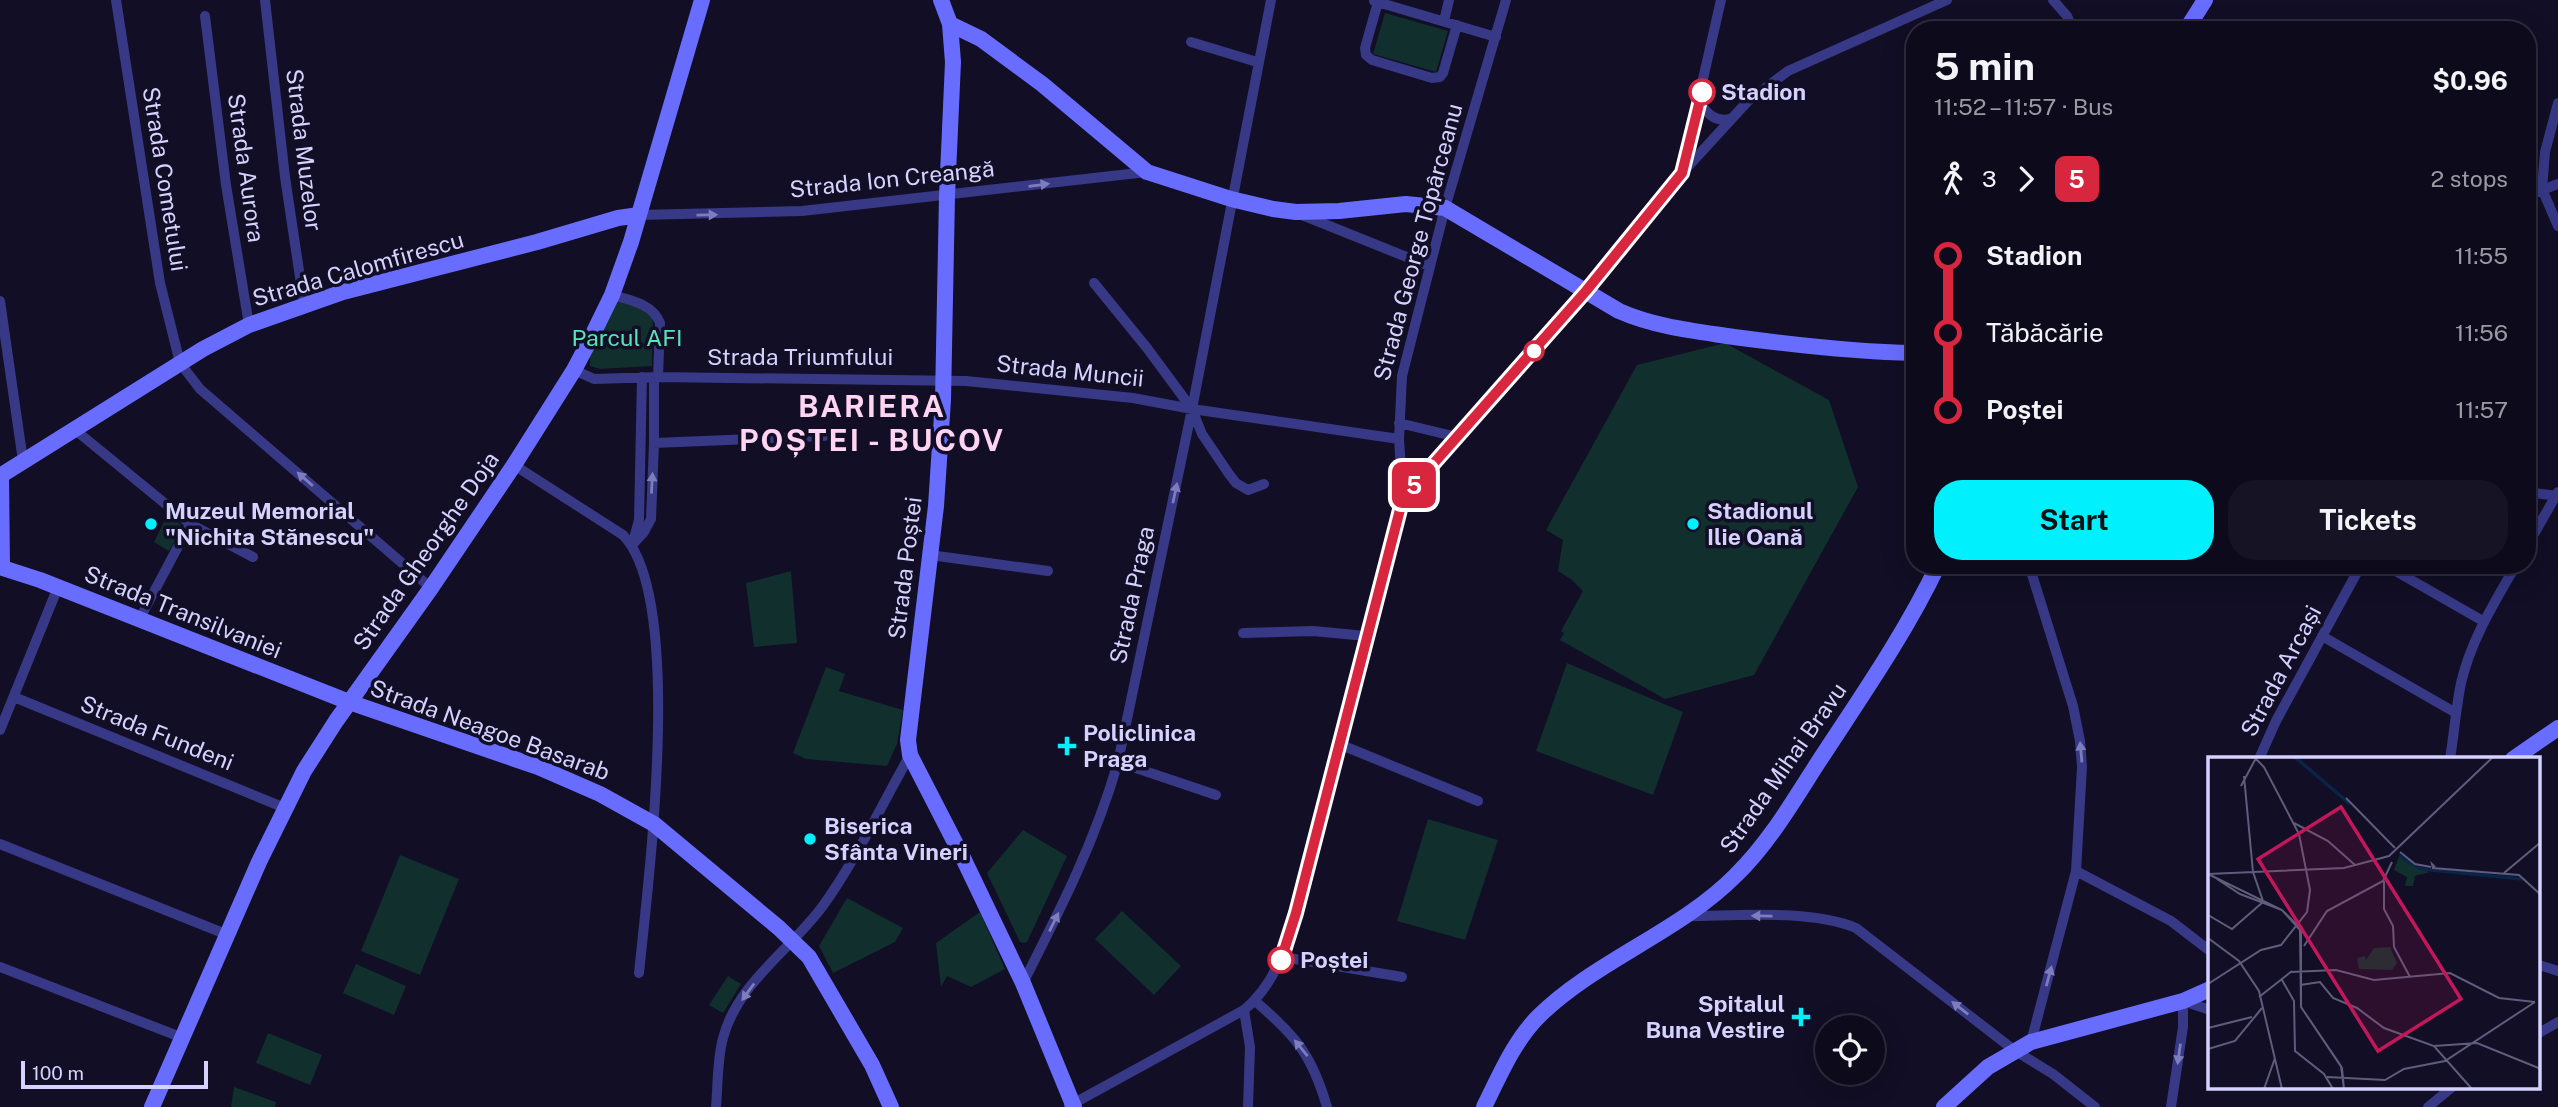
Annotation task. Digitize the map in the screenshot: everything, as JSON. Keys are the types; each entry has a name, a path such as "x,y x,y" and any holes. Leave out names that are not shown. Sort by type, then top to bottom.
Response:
{"main road":[{"name":"Strada Poștei","path":"941,0 950,23 953,62 947,196 944,379 939,475 908,740 910,755 974,879 1023,983 1071,1106"},
{"path":"2192,21 2205,0"},
{"name":"Strada Gheorghe Doja","path":"152,1107 285,808 314,755 348,702 431,588 514,465 574,370 612,295 639,215 702,2"},
{"path":"950,23 981,39 1042,84 1147,172 1231,199 1296,212 1339,211 1406,204 1445,208 1628,315 1657,324 1818,348 1906,353"},
{"name":"Strada Calomfirescu","path":"0,475 180,363 249,325 304,304 618,218 639,215"},
{"path":"0,475 1,567"},
{"name":"Strada Transilvaniei","path":"1,567 348,702"},
{"name":"Strada Mihai Bravu","path":"1484,1107 1520,1040 1538,1017 1591,976 1684,916 1737,874 1769,835 1883,661 1933,574"},
{"name":"Strada Neagoe Basarab","path":"348,702 538,767 600,794 654,824 809,957 872,1065 891,1107"},
{"path":"2516,757 2558,728"},
{"path":"1944,1107 1988,1067 2031,1042 2183,1001 2208,990"}],"street":[{"name":"Strada Cometului","path":"117,0 160,283 180,363"},
{"name":"Strada Muzelor","path":"265,0 285,177 304,304"},
{"name":"Strada Praga","path":"1023,983 1089,849 1104,813 1118,762 1192,409 1271,0"},
{"path":"1444,21 1449,0"},
{"name":"Strada George Topârceanu","path":"1403,498 1399,439 1402,376 1445,208 1506,0"},
{"path":"1682,173 1700,103 1721,0"},
{"path":"1071,1106 1244,1010 1255,1002 1283,957 1403,498 1586,291 1682,173 1730,119 1762,89 1788,71 1947,0"},
{"path":"2053,0 2069,21"},
{"path":"1457,25 1440,77 1432,78 1372,60 1366,55 1365,48 1375,1 1444,21 1457,25 1496,37"},
{"name":"Strada Aurora","path":"205,16 226,186 249,325"},
{"path":"1191,43 1257,62"},
{"path":"1700,103 1705,111 1717,120 1730,119"},
{"path":"2558,103 2545,152 2542,189 2558,226"},
{"name":"Strada Ion Creangă","path":"639,215 802,211 1147,172"},
{"path":"2536,192 2558,184"},
{"path":"1296,212 1429,266"},
{"path":"1094,283 1192,409 1202,434 1236,483 1248,490 1264,484"},
{"path":"612,295 646,306 658,317 660,323 651,377 639,520 632,545"},
{"path":"0,301 23,461"},
{"path":"180,363 200,388 431,588"},
{"name":"Strada Triumfului","path":"574,370 594,379 944,379"},
{"path":"632,545 644,533 651,519 654,443 651,377"},
{"name":"Strada Muncii","path":"944,379 1133,398 1399,439"},
{"path":"1399,424 1457,437"},
{"path":"74,429 190,524 253,557"},
{"path":"654,443 824,436"},
{"path":"514,465 601,519 632,545 645,577 652,606 657,658 654,824 639,973"},
{"path":"2536,493 2557,495 2536,530"},
{"path":"139,620 190,524"},
{"path":"930,555 1048,571"},
{"path":"2031,1042 2076,872 2082,795 2080,741 2059,658 2032,574"},
{"name":"Strada Arcași","path":"2260,757 2276,721 2356,574"},
{"path":"2401,574 2483,621"},
{"path":"2450,757 2461,682 2483,621 2511,574"},
{"path":"0,730 58,587"},
{"path":"1243,633 1313,631 1366,636"},
{"path":"2322,636 2456,713"},
{"name":"Strada Fundeni","path":"13,697 285,808"},
{"path":"1339,744 1478,801"},
{"path":"716,1107 723,1038 729,1022 758,978 813,919 833,891 910,755"},
{"path":"1118,762 1216,795"},
{"path":"0,844 228,935"},
{"path":"2076,872 2171,921 2208,949"},
{"path":"1684,916 1761,916 1840,922 1867,936 2014,1050 2053,1074 2095,1107"},
{"path":"1283,957 1402,977"},
{"path":"2540,965 2558,971"},
{"path":"0,967 183,1038"},
{"path":"2171,1107 2183,1027 2183,1001 2208,1009"},
{"path":"1255,1002 1272,1016 1308,1055 1327,1107"},
{"path":"1244,1010 1250,1047 1248,1107"},
{"path":"2540,1032 2558,1022"},
{"path":"2428,1107 2449,1090"}],"green space":[{"path":"1385,13 1448,31 1436,72 1373,54"},
{"name":"Parcul AFI","path":"614,301 640,308 653,318 652,366 600,369 590,366 590,356"},
{"name":"Stadionul Ilie Oană","path":"1725,343 1829,400 1858,487 1754,675 1665,699 1560,640 1564,633 1561,631 1583,591 1558,571 1563,540 1546,530 1637,365"},
{"path":"168,514 181,525 169,551 154,542"},
{"path":"791,571 797,643 754,647 746,583"},
{"path":"1567,663 1683,712 1653,795 1536,751"},
{"path":"826,667 845,674 839,691 903,710 897,744 887,766 806,759 793,753"},
{"path":"1428,819 1498,840 1465,940 1397,921"},
{"path":"1023,830 1067,856 1027,942 1024,943 1020,942 987,873"},
{"path":"400,855 459,879 420,975 361,951"},
{"path":"847,898 903,928 895,942 833,973 819,946"},
{"path":"1122,911 1181,966 1154,995 1095,939"},
{"path":"980,912 1005,969 971,987 947,976 941,987 936,943"},
{"path":"356,964 406,986 394,1015 343,993"},
{"path":"728,976 741,984 723,1013 709,1005"},
{"path":"268,1033 322,1055 310,1085 256,1063"},
{"path":"234,1087 276,1102 275,1107 231,1107"}],"bus line":[{"name":"5","path":"1281,960 1296,913 1403,498 1586,291 1682,173 1702,92"}],"place":[{"name":"Stadion","path":"1702,92"},
{"name":"Muzeul Memorial \"Nichita Stănescu\"","path":"151,524"},
{"name":"Stadionul Ilie Oană","path":"1693,524"},
{"name":"Policlinica Praga","path":"1067,746"},
{"name":"Biserica Sfânta Vineri","path":"810,839"},
{"name":"Poștei","path":"1281,960"},
{"name":"Spitalul Buna Vestire","path":"1801,1017"}],"district":[{"name":"BARIERA POȘTEI - BUCOV","path":"872,424"}]}
